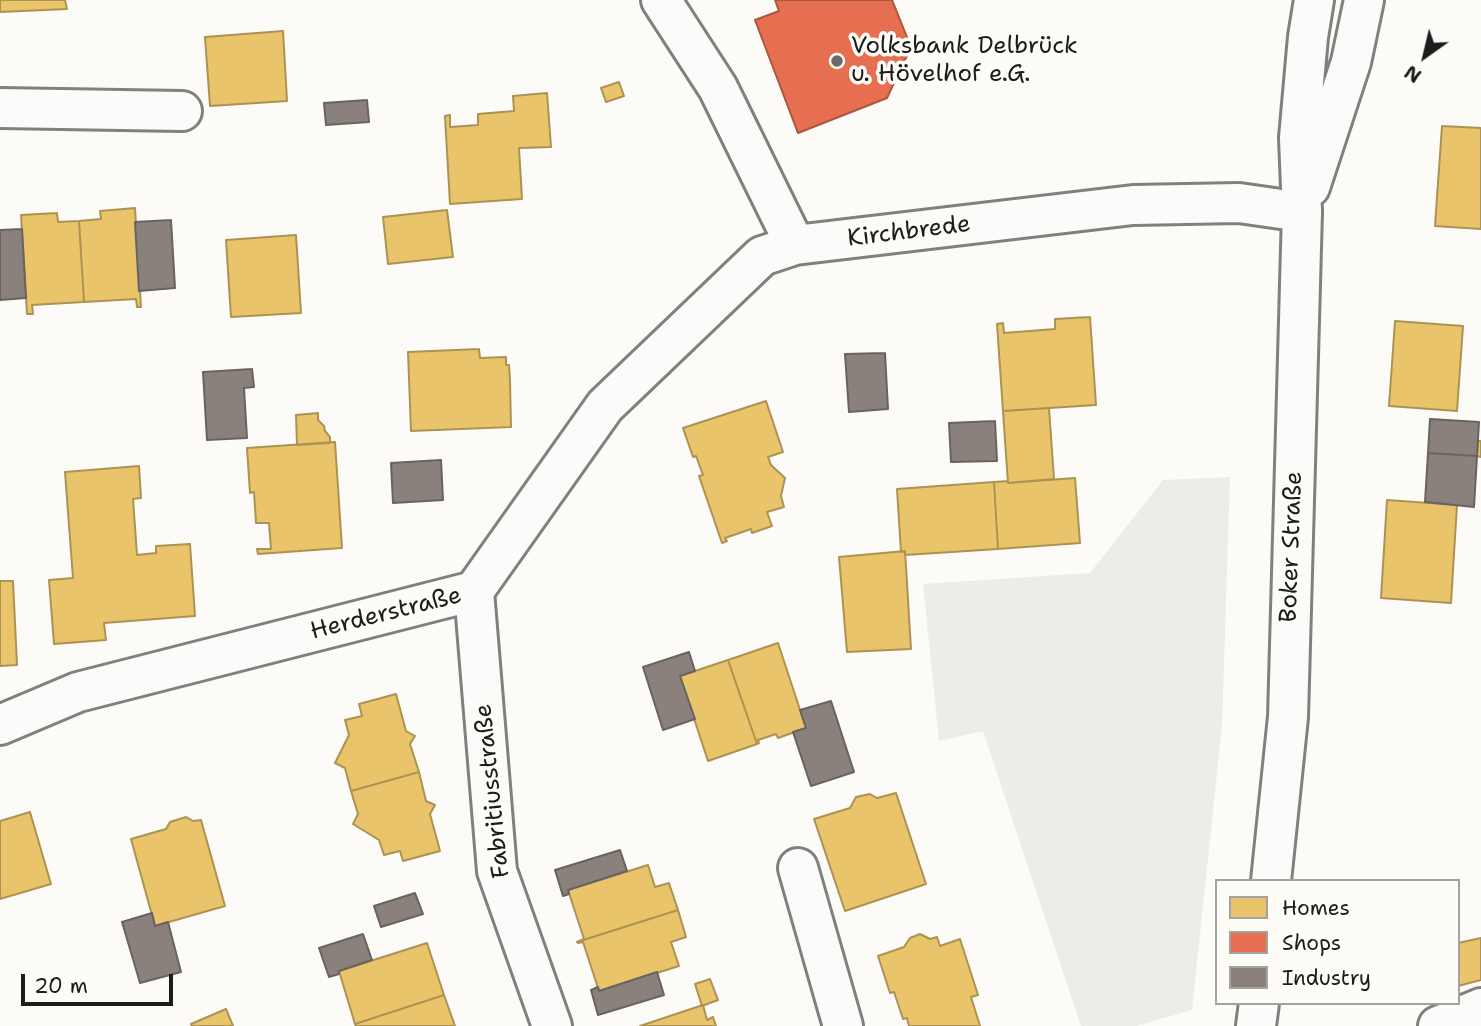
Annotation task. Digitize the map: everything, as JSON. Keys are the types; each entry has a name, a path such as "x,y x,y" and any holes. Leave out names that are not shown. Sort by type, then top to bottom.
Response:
{"street":[{"path":"661,0 718,88 795,245"},
{"name":"Boker Straße","path":"1271,879 1288,717 1302,212 1299,138 1314,0"},
{"name":"Boker Straße","path":"1302,212 1351,62 1364,0"},
{"path":"0,108 182,111"},
{"name":"Kirchbrede","path":"795,245 1133,205 1239,203 1302,212"},
{"name":"Herderstraße","path":"0,725 78,692 474,591 605,406 762,257 795,245"},
{"name":"Fabritiusstraße","path":"474,591 497,871 552,1026"},
{"path":"797,868 843,1026"},
{"path":"1256,1026 1259,1005"},
{"path":"1438,1026 1481,1008"}],"shaded area":[{"path":"1230,477 1222,726 1192,1010 1136,1026 1081,1026 983,731 939,741 923,584 1090,573 1163,480"}],"building: Homes":[{"path":"0,0 65,0 67,9 0,12"},
{"path":"283,31 287,101 210,106 205,37"},
{"path":"619,82 624,96 606,102 601,88"},
{"path":"547,93 551,147 519,148 522,199 450,204 445,116 450,115 450,127 478,125 478,114 514,111 513,96"},
{"path":"1442,126 1481,128 1481,229 1435,226"},
{"path":"135,208 141,307 137,307 136,299 84,302 79,221 101,219 100,211"},
{"path":"447,210 453,257 388,264 383,217"},
{"path":"57,213 58,222 79,221 84,302 32,305 33,314 27,314 21,215"},
{"path":"296,235 301,313 231,317 226,240"},
{"path":"1090,317 1096,405 1003,411 997,324 1003,323 1004,333 1055,329 1055,319"},
{"path":"1395,321 1463,326 1457,411 1389,406"},
{"path":"479,349 480,358 506,357 506,365 509,365 511,427 411,431 408,352"},
{"path":"766,401 783,452 768,457 771,465 785,478 781,496 784,507 767,512 772,526 752,533 751,529 725,538 727,541 722,543 699,476 703,475 696,456 693,457 683,428"},
{"path":"1049,408 1054,479 1008,483 1003,411"},
{"path":"318,413 318,420 330,437 330,443 297,445 296,415"},
{"path":"1478,441 1481,441 1481,457 1477,456"},
{"path":"335,442 342,548 258,554 257,549 271,549 269,523 256,523 254,492 250,493 247,448"},
{"path":"139,466 141,498 133,499 137,555 156,553 156,546 190,544 195,616 104,623 106,640 54,644 49,580 73,578 65,472"},
{"path":"1075,478 1080,543 998,549 994,482"},
{"path":"994,482 998,549 905,555 905,551 901,552 897,489"},
{"path":"1387,500 1457,505 1451,603 1381,598"},
{"path":"905,551 911,649 847,652 839,557"},
{"path":"0,581 13,581 17,665 0,666"},
{"path":"778,643 806,728 778,738 776,734 758,740 757,744 728,660"},
{"path":"728,660 757,744 708,761 680,676"},
{"path":"396,694 406,731 415,736 410,744 419,772 351,791 345,768 335,763 349,735 345,720 362,716 359,704"},
{"path":"419,772 426,801 435,805 430,814 440,851 403,861 400,851 384,855 379,840 353,824 358,814 351,791"},
{"path":"896,793 926,884 845,911 814,819 850,808 856,797 870,794 877,798"},
{"path":"30,812 51,884 0,899 0,821"},
{"path":"186,817 193,821 201,820 225,906 155,926 131,839 166,829 170,822"},
{"path":"648,865 655,887 669,883 678,910 577,942 584,939 568,890"},
{"path":"678,910 686,937 671,942 679,966 599,991 583,942 577,942"},
{"path":"920,934 930,939 937,937 940,946 960,939 978,995 971,997 980,1026 909,1026 907,1018 903,1019 894,992 890,993 878,956 904,947 910,938"},
{"path":"1481,938 1481,980 1460,985 1460,943"},
{"path":"427,943 444,995 355,1024 339,971"},
{"path":"710,979 718,1000 702,1006 695,984"},
{"path":"444,995 455,1026 355,1024"},
{"path":"703,1005 707,1020 713,1017 716,1026 640,1026"},
{"path":"226,1009 233,1026 191,1024"}],"building: Shops":[{"name":"Volksbank Delbrück u. Hövelhof e.G.","path":"775,0 892,0 911,47 887,98 798,133 755,20 779,11"}],"building: Industry":[{"path":"367,100 369,122 326,125 324,103"},
{"path":"171,220 175,288 139,291 135,222"},
{"path":"22,229 26,298 0,300 0,230"},
{"path":"885,353 888,409 849,412 845,354"},
{"path":"252,369 254,387 244,388 247,438 207,440 203,372"},
{"path":"1430,419 1479,422 1477,456 1428,453"},
{"path":"995,421 997,461 951,462 949,423"},
{"path":"1428,453 1477,456 1474,507 1425,502"},
{"path":"441,460 443,500 393,503 391,463"},
{"path":"689,652 695,671 680,676 695,719 663,730 643,667"},
{"path":"831,701 854,772 811,786 793,732 806,728 800,710"},
{"path":"620,850 627,871 568,890 569,894 563,896 555,870"},
{"path":"415,893 423,914 381,927 374,906"},
{"path":"152,913 155,926 168,922 181,972 140,983 122,922"},
{"path":"363,934 372,960 329,977 319,948"},
{"path":"657,972 664,995 598,1015 591,990 598,987 599,991"}],"place":[{"name":"Volksbank Delbrück u. Hövelhof e.G.","path":"837,61"}]}
